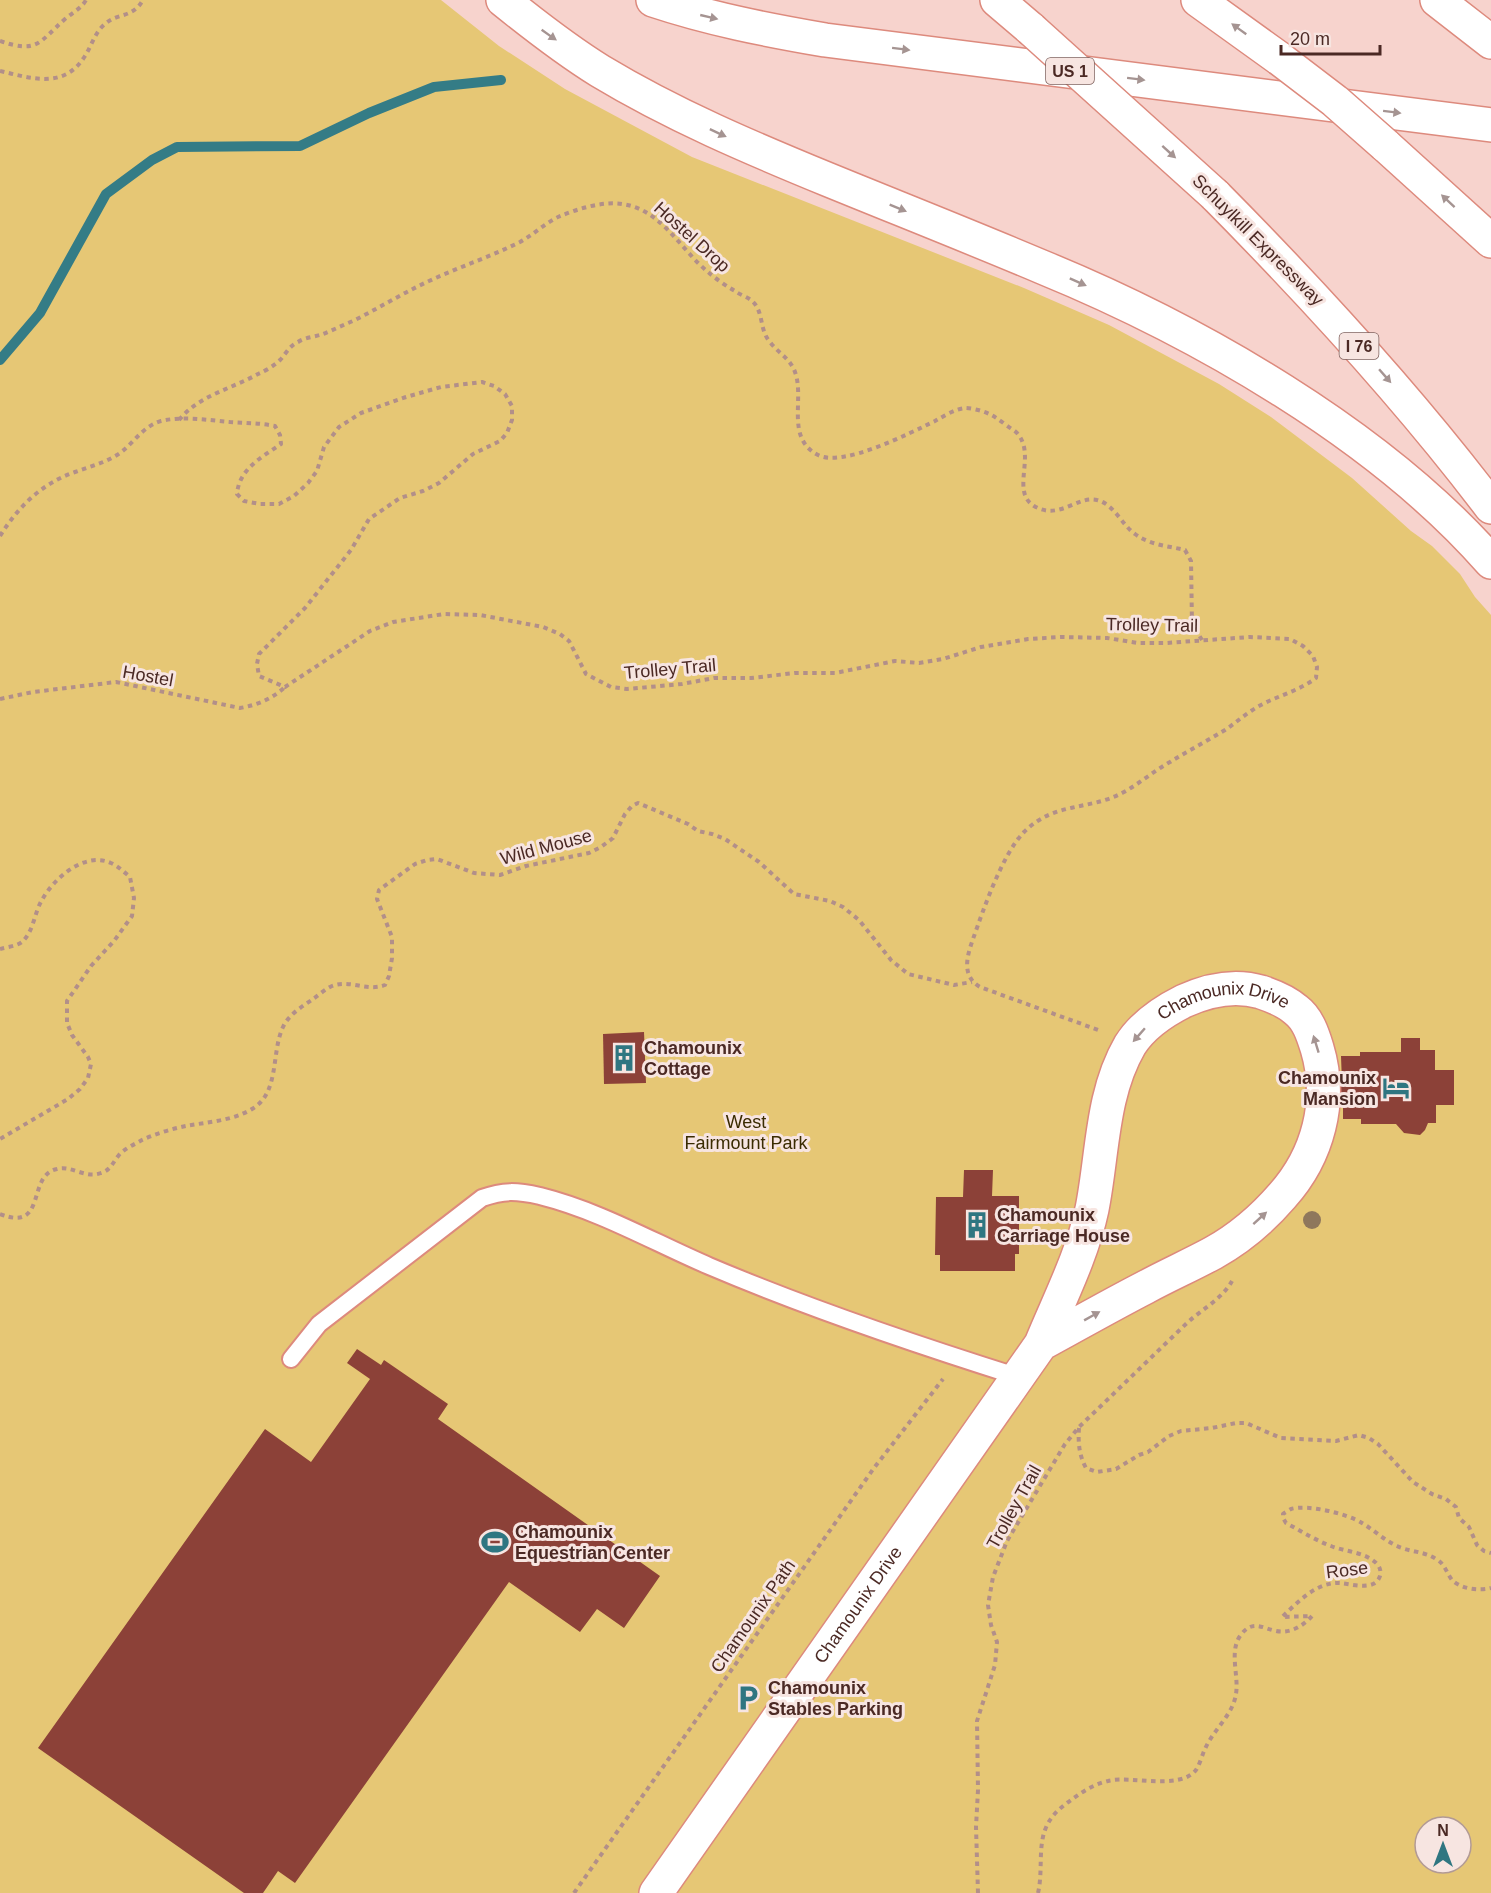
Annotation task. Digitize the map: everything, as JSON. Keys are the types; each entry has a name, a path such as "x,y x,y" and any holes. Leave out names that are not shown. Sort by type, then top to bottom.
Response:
{"main road":[{"path":"503,0 530,22 599,70 670,110 746,146 1046,268 1121,302 1203,345 1291,396 1354,441 1421,493 1491,562"},
{"name":"US 1","path":"653,0 692,13 825,40 1491,125"},
{"name":"Schuylkill Expressway","path":"997,0 1215,195 1346,331 1409,403 1491,507"},
{"path":"1198,0 1335,101 1491,241"},
{"path":"1437,0 1491,42"},
{"name":"Chamounix Drive","path":"656,1893 1041,1344 1081,1248 1092,1211 1110,1096 1131,1044 1149,1023 1175,1006 1202,993 1231,988 1254,990 1276,997 1298,1011 1312,1031 1324,1088 1322,1115 1313,1147 1301,1174 1258,1220 1215,1252 1148,1285 1041,1344"}],"lane":[{"path":"291,1359 319,1324 354,1295 482,1198 501,1191 539,1196 566,1204 614,1222 707,1266 896,1339 1018,1377"}],"path":[{"path":"0,41 19,46 35,45 44,41 68,16 82,7 86,0"},
{"path":"0,72 41,80 56,78 70,71 84,58 100,28 108,21 137,10 143,0"},
{"name":"Hostel Drop","path":"179,420 187,410 205,399 278,362 289,348 300,340 322,334 423,284 524,240 560,217 602,204 623,204 642,210 657,220 672,234 688,255 710,274 735,292 752,300 759,311 762,329 770,342 785,355 794,368 798,383 797,418 804,446 819,456 833,460 848,457 891,441 965,408 982,411 996,417 1017,434 1025,447 1026,465 1023,486 1026,498 1036,507 1052,510 1071,507 1087,498 1100,500 1112,509 1134,533 1151,543 1185,550 1191,561 1192,624 1202,640"},
{"path":"0,536 22,504 41,489 55,480 120,454 142,431 160,422 179,420 258,423 275,426 280,435 281,444 245,472 237,483 237,494 244,501 279,504 294,496 308,483 317,471 324,447 339,428 361,413 441,387 482,382 494,386 505,394 512,406 512,420 507,434 500,441 473,454 440,483 400,498 369,519 351,550 305,608 259,654 257,664 259,676 285,687"},
{"name":"Trolley Trail","path":"285,687 370,631 393,622 444,614 480,615 543,627 560,634 569,641 586,674 611,687 627,689 682,684 714,678 836,673 896,661 919,663 943,659 981,647 1028,639 1107,638 1138,643 1250,637 1290,639 1303,646 1313,656 1317,667 1316,678 1300,688 1275,697 1252,710 1227,729 1169,762 1123,793 1090,804 1057,810 1038,820 1023,834 1007,857 983,911 970,948 966,967 972,982"},
{"name":"Hostel","path":"0,699 33,692 116,682 240,708 275,696 285,687"},
{"name":"Wild Mouse","path":"0,1214 11,1219 22,1218 37,1200 43,1177 53,1169 65,1167 90,1176 101,1173 111,1168 120,1153 143,1140 184,1126 206,1124 250,1111 266,1096 283,1026 292,1014 330,987 345,983 370,988 385,985 391,967 392,937 377,899 379,890 415,864 437,859 474,873 500,875 526,866 579,855 601,847 613,838 626,814 638,802 688,824 698,831 725,839 759,862 794,894 830,901 843,907 859,920 891,960 908,974 954,986 972,982"},
{"path":"0,949 21,943 30,931 41,900 53,884 69,870 96,860 109,862 130,877 134,898 132,916 114,941 90,966 67,1001 67,1023 91,1064 88,1078 80,1089 68,1098 0,1139"},
{"path":"972,982 1095,1028 1131,1044"},
{"name":"Trolley Trail","path":"978,1893 977,1721 995,1665 997,1642 991,1625 988,1605 993,1577 1007,1541 1065,1444 1078,1427 1194,1316 1223,1294 1232,1282 1234,1238"},
{"name":"Chamounix Path","path":"574,1893 874,1468 959,1358"},
{"path":"1078,1427 1079,1452 1082,1461 1086,1468 1097,1472 1116,1469 1181,1431 1236,1423 1246,1423 1281,1438 1336,1441 1359,1435 1369,1438 1378,1444 1413,1482 1432,1494 1446,1499 1456,1507 1459,1518 1469,1527 1477,1545 1491,1553"},
{"name":"Rose","path":"1038,1893 1045,1828 1055,1813 1065,1804 1095,1785 1108,1781 1125,1778 1175,1780 1196,1770 1212,1735 1233,1707 1237,1673 1235,1648 1239,1637 1246,1630 1257,1625 1277,1631 1303,1626 1312,1616 1282,1617 1307,1594 1335,1583 1366,1586 1374,1584 1379,1579 1381,1572 1371,1560 1358,1553 1332,1546 1286,1523 1283,1518 1284,1514 1291,1509 1319,1509 1351,1518 1395,1546 1409,1552 1433,1557 1444,1564 1454,1581 1461,1586 1476,1589 1491,1588"}],"green space":[{"name":"West Fairmount Park","path":"0,0 441,0 499,46 565,89 692,157 1024,288 1109,325 1219,384 1271,417 1352,478 1411,531 1432,546 1460,574 1475,597 1491,615 1491,1893 0,1893"}],"building":[{"name":"Chamounix Cottage","path":"644,1032 646,1083 604,1084 603,1034"},
{"name":"Chamounix Mansion","path":"1401,1038 1420,1038 1420,1050 1435,1050 1435,1070 1454,1070 1454,1105 1436,1105 1436,1123 1428,1123 1420,1135 1404,1133 1396,1124 1361,1124 1361,1119 1343,1119 1343,1094 1338,1094 1338,1083 1342,1083 1341,1056 1360,1056 1360,1052 1401,1052"},
{"name":"Chamounix Carriage House","path":"964,1170 993,1170 992,1196 1019,1196 1019,1254 1015,1254 1015,1271 940,1271 940,1255 935,1255 936,1197 963,1197"},
{"path":"357,1349 381,1365 384,1360 448,1404 438,1419 660,1576 624,1628 597,1609 580,1632 509,1582 295,1883 278,1871 263,1893 244,1893 38,1748 265,1429 311,1462 370,1379 347,1363"}],"waterway":[{"path":"0,360 40,313 106,194 152,160 177,147 300,146 369,113 434,87 501,80"}],"place":[{"name":"Chamounix Cottage","path":"624,1058"},
{"name":"Chamounix Mansion","path":"1396,1088"},
{"name":"Chamounix Carriage House","path":"977,1225"},
{"name":"Chamounix Equestrian Center","path":"495,1542"},
{"name":"Chamounix Stables Parking","path":"748,1698"}]}
